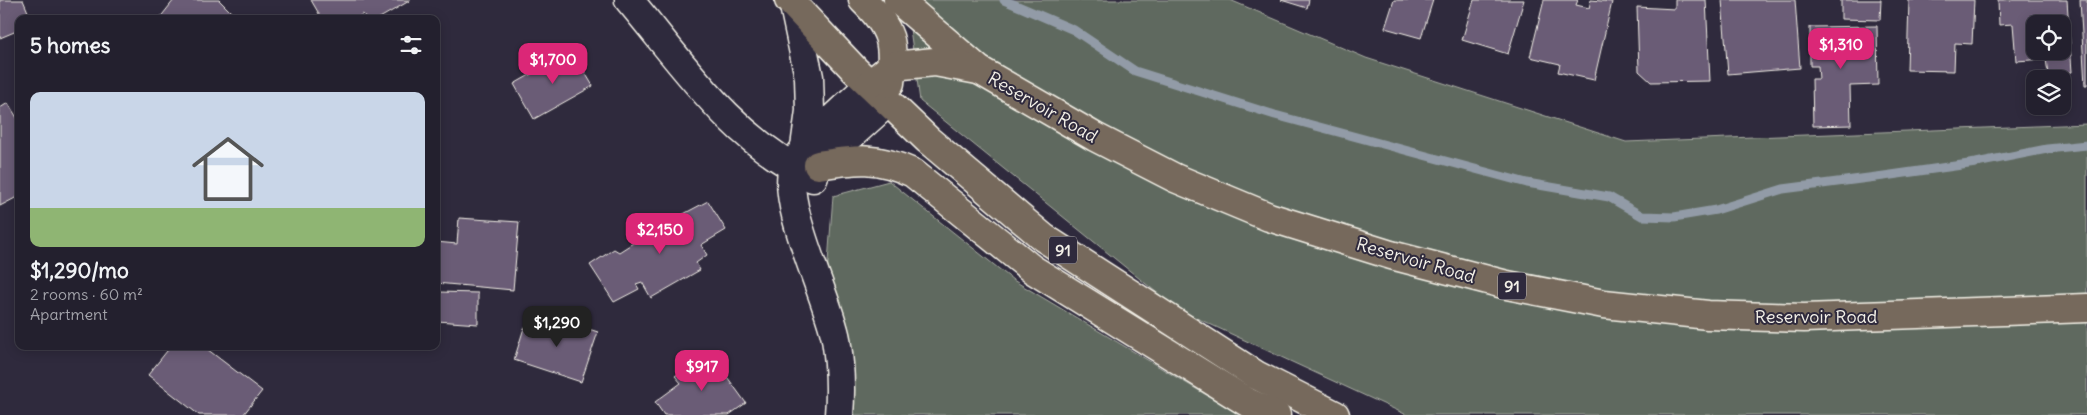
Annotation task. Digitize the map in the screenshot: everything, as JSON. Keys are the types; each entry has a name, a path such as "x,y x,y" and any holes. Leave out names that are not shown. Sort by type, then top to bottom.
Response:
{"main road":[{"path":"863,0 881,18 893,52 892,66 879,93"},
{"name":"Reservoir Road","path":"898,0 979,70 1095,137 1149,165 1261,214 1391,255 1507,285 1604,304 1737,316 1804,318 2087,308"},
{"name":"91","path":"792,3 879,93 935,146 1044,238 1256,375 1334,415"},
{"path":"892,66 935,62 979,70"},
{"path":"807,164 866,160 890,162 913,173 1032,269 1247,402 1276,415"}],"street":[{"path":"629,0 733,123 760,146 807,164"},
{"path":"792,3 809,77 810,111 807,164 793,206 816,271 836,338 841,390 839,415"},
{"path":"807,164 879,93"}],"green space":[{"path":"906,0 1230,0 1366,58 1626,142 2087,124 2087,415 1407,415 1177,309 920,101"},
{"path":"889,181 1013,280 1240,415 844,415 827,276 833,196"}],"building":[{"path":"0,0 23,0 29,15 15,15 15,32 0,38"},
{"path":"174,0 219,0 234,15 162,15"},
{"path":"311,0 411,0 385,15 320,15"},
{"path":"1281,0 1309,0 1307,8"},
{"path":"1394,0 1433,0 1421,38 1385,28"},
{"path":"1474,0 1524,0 1508,54 1462,40"},
{"path":"1544,0 1578,0 1576,5 1589,8 1591,0 1612,2 1594,80 1558,72 1560,64 1530,57"},
{"path":"1675,0 1706,0 1710,81 1651,82 1639,71 1637,7 1675,9"},
{"path":"1722,0 1795,0 1800,68 1728,74"},
{"path":"1841,0 1881,0 1880,20 1841,19"},
{"path":"1909,0 1974,0 1972,44 1955,43 1954,71 1907,70"},
{"path":"1998,0 2067,0 2068,15 2026,15 2026,60 2031,60 2016,61 2013,24 1999,25"},
{"path":"2080,0 2087,0 2087,85 2085,85"},
{"path":"1877,26 1878,85 1850,86 1851,125 1813,126 1812,79 1819,79 1818,66 1810,66 1810,27"},
{"path":"572,51 593,86 534,119 514,84"},
{"path":"2071,58 2072,72 2071,70 2047,70 2046,60 2071,60"},
{"path":"8,103 15,114 15,198 0,206 0,108"},
{"path":"708,201 726,230 701,245 707,255 696,263 700,270 651,298 642,282 636,284 639,289 614,302 590,265 614,249 619,252 669,220 674,232 681,228 674,219"},
{"path":"459,218 519,222 513,290 440,283 440,242 457,244"},
{"path":"440,292 478,293 478,324 440,321"},
{"path":"543,314 598,332 581,382 514,360 524,328 538,332"},
{"path":"168,350 208,350 262,391 243,415 199,415 148,375"},
{"path":"709,352 746,403 729,415 664,415 655,402 681,383 675,376"}],"waterway":[{"path":"1004,0 1074,30 1135,71 1275,115 1527,183 1609,197 1642,216 1674,217 1716,210 1783,189 1976,163 2047,149 2087,145"}]}
